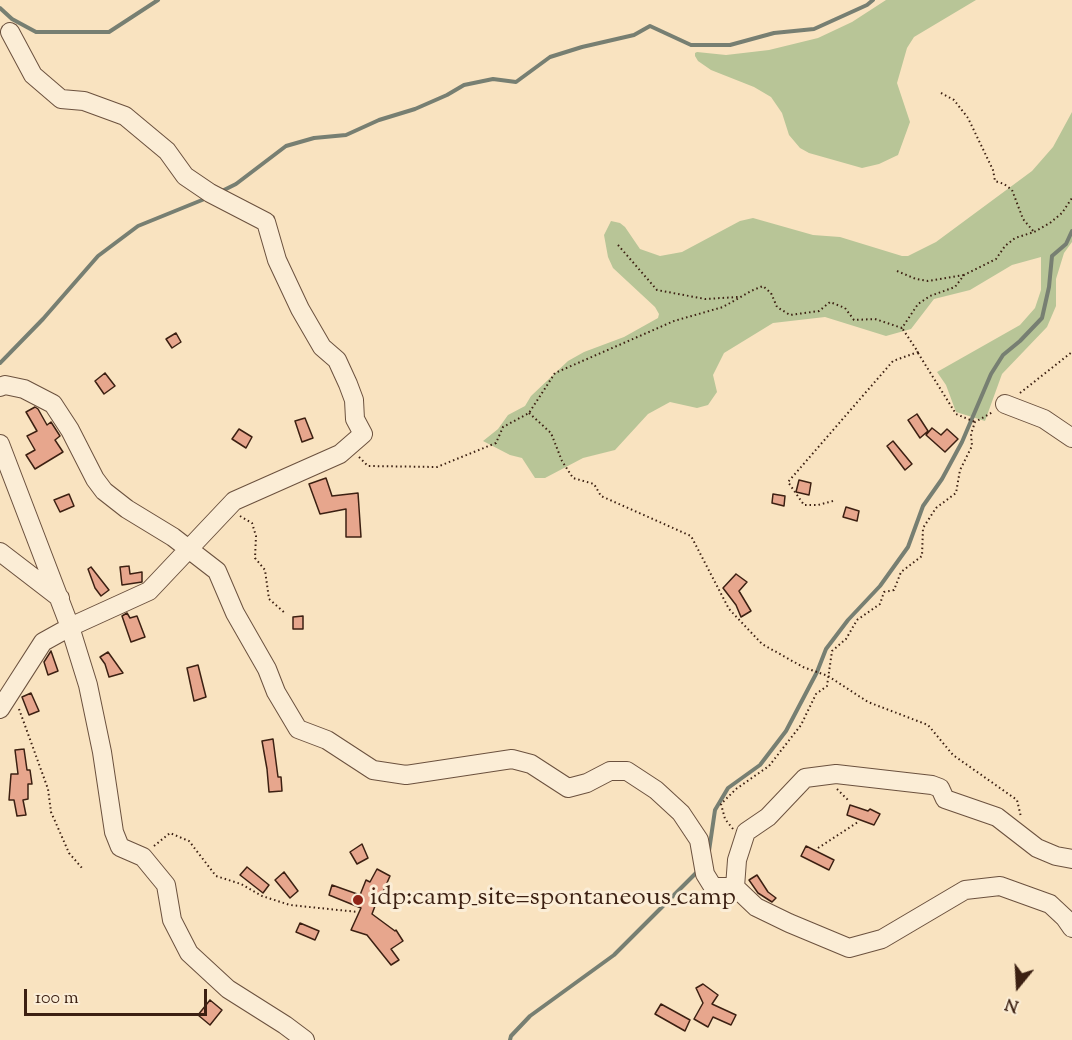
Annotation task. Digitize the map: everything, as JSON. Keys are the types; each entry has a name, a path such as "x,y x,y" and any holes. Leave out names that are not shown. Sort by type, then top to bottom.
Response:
{"street":[{"path":"0,709 43,642 70,627 149,591 234,501 340,454 363,434 354,419 354,400 337,360 322,347 300,309 278,260 266,222 218,198 185,176 167,151 125,116 84,101 62,99 33,75 10,32"},
{"path":"0,387 5,385 24,389 52,404 70,430 95,479 104,491 217,571 236,613 267,669 276,692 298,729 327,740 373,770 406,775 512,759 531,764 568,788 587,783 610,771 627,771 656,790 681,813 699,840 705,874 713,887 735,887 756,907 849,948 882,939 965,890 1000,886 1050,903 1072,928"},
{"path":"1005,404 1044,419 1072,438"},
{"path":"0,444 70,627 90,696 102,752 114,832 120,847 143,857 166,885 172,920 189,952 228,989 305,1040"},
{"path":"0,552 60,598"},
{"path":"735,887 738,860 746,832 768,817 805,778 836,774 932,785 939,788 945,799 997,818 1037,848 1072,860"}],"path":[{"path":"941,93 954,100 968,118 993,170 995,181 1012,190 1023,219 1034,232"},
{"path":"897,271 928,281 964,275 996,259 1005,246 1015,238 1034,232 1050,223 1062,213 1072,198"},
{"path":"618,245 657,290 705,299 741,297"},
{"path":"902,328 918,304 930,296 955,287 964,275"},
{"path":"350,445 368,466 436,467 496,443 503,428 529,413 555,372 674,321 723,308 763,286 771,293 777,308 790,315 819,311 830,303 845,308 854,320 875,319 902,328 956,414 975,422"},
{"path":"833,501 818,505 804,505 788,483 893,361 918,352"},
{"path":"744,839 736,834 725,819 721,804 736,789 769,766 801,725 816,694 827,686 832,651 846,639 857,620 880,604 884,592 894,590 901,572 922,556 923,528 936,508 956,493 960,470 972,446 970,434 975,422 1005,404 1072,352"},
{"path":"529,413 551,433 562,462 573,478 594,484 601,496 691,536 729,609 762,644 803,667 828,676 868,702 928,725 953,756 1017,800 1025,840"},
{"path":"222,513 243,516 252,523 256,536 255,558 265,570 269,599 285,613"},
{"path":"13,689 48,789 51,812 69,853 82,868"},
{"path":"818,848 858,822"},
{"path":"143,857 170,833 189,841 216,876 241,884 262,896 291,905 358,912"}],"green space":[{"path":"886,0 976,0 914,37 907,48 897,83 910,122 898,155 879,164 862,168 809,153 800,148 789,135 782,113 771,97 754,87 711,70 695,56 697,52 726,55 769,50 818,38 852,22"},
{"path":"1072,112 1072,242 1064,253 1056,279 1056,306 1047,327 1002,374 985,421 956,412 946,385 937,372 1020,325 1035,308 1041,290 1041,257 1012,265 970,290 934,299 911,329 886,336 825,317 773,323 724,353 713,375 717,392 708,405 697,408 670,402 648,414 615,450 583,458 545,478 535,478 522,458 510,455 483,441 498,429 508,415 525,406 531,396 568,361 584,352 624,337 658,318 659,314 655,307 613,268 608,257 604,235 611,221 625,227 640,249 660,256 682,252 740,221 753,218 813,235 840,237 908,256 936,242 1032,171 1053,147"}],"building":[{"path":"176,333 181,342 172,348 166,339"},
{"path":"105,373 115,386 104,394 95,381"},
{"path":"35,407 47,425 51,422 60,436 55,440 63,452 35,469 26,455 35,450 27,436 37,431 26,412"},
{"path":"917,414 928,431 920,438 908,420"},
{"path":"305,418 313,438 302,442 295,421"},
{"path":"932,428 941,435 947,429 958,439 945,452 926,435"},
{"path":"239,429 252,437 246,448 232,439"},
{"path":"893,441 912,464 905,470 887,446"},
{"path":"326,478 332,496 358,493 361,537 346,537 346,509 320,514 309,484"},
{"path":"799,480 811,483 809,495 796,492"},
{"path":"69,494 74,506 60,512 54,500"},
{"path":"773,494 785,496 784,506 772,503"},
{"path":"846,507 859,511 857,521 843,517"},
{"path":"129,566 130,574 142,572 142,582 122,585 120,567"},
{"path":"91,567 109,590 101,596 95,588 88,569"},
{"path":"736,574 747,582 739,591 751,611 741,617 736,605 723,588"},
{"path":"127,613 130,618 137,616 145,637 131,642 122,616"},
{"path":"303,616 303,629 293,629 293,617"},
{"path":"51,651 58,671 48,675 44,662"},
{"path":"108,652 123,673 109,677 100,657"},
{"path":"198,665 206,697 194,701 187,668"},
{"path":"31,693 39,711 29,715 22,697"},
{"path":"273,739 282,791 269,792 262,741"},
{"path":"24,749 32,784 28,784 28,799 23,800 26,815 17,816 14,800 9,800 11,774 18,774 15,750"},
{"path":"850,805 868,811 870,809 880,814 874,825 847,815"},
{"path":"362,844 368,858 357,864 350,852"},
{"path":"806,846 834,860 829,870 801,856"},
{"path":"247,867 269,885 263,893 240,875"},
{"path":"377,869 390,876 372,914 396,930 403,941 391,949 399,960 391,965 367,935 351,930 361,908 329,895 332,885 360,895 366,880 370,882"},
{"path":"284,872 298,891 290,898 275,880"},
{"path":"757,875 768,892 776,898 772,902 758,893 749,880"},
{"path":"300,923 319,931 315,940 296,932"},
{"path":"703,984 718,995 712,1004 736,1015 731,1025 713,1017 708,1027 694,1019 703,1003 696,988"},
{"path":"210,1000 222,1010 210,1025 198,1015"},
{"path":"661,1004 690,1020 685,1031 655,1014"}],"waterway":[{"path":"0,8 12,19 36,32 109,32 158,0"},
{"path":"222,191 236,184 286,146 314,138 346,135 379,120 415,109 464,85 493,79 516,82 550,57 634,35 650,26 691,45 730,45 774,33 814,29 867,5 873,0"},
{"path":"0,363 43,319 98,256 138,226 207,198"},
{"path":"709,851 715,810 728,788 760,765 786,731 817,672 826,649 848,620 880,586 908,547 923,506 942,479 962,442 991,374 1003,355 1042,318 1049,287 1052,256 1066,244 1072,231"},
{"path":"510,1040 530,1016 614,955 698,871"}],"place":[{"name":"idp:camp_site=spontaneous_camp","path":"358,900"}]}
